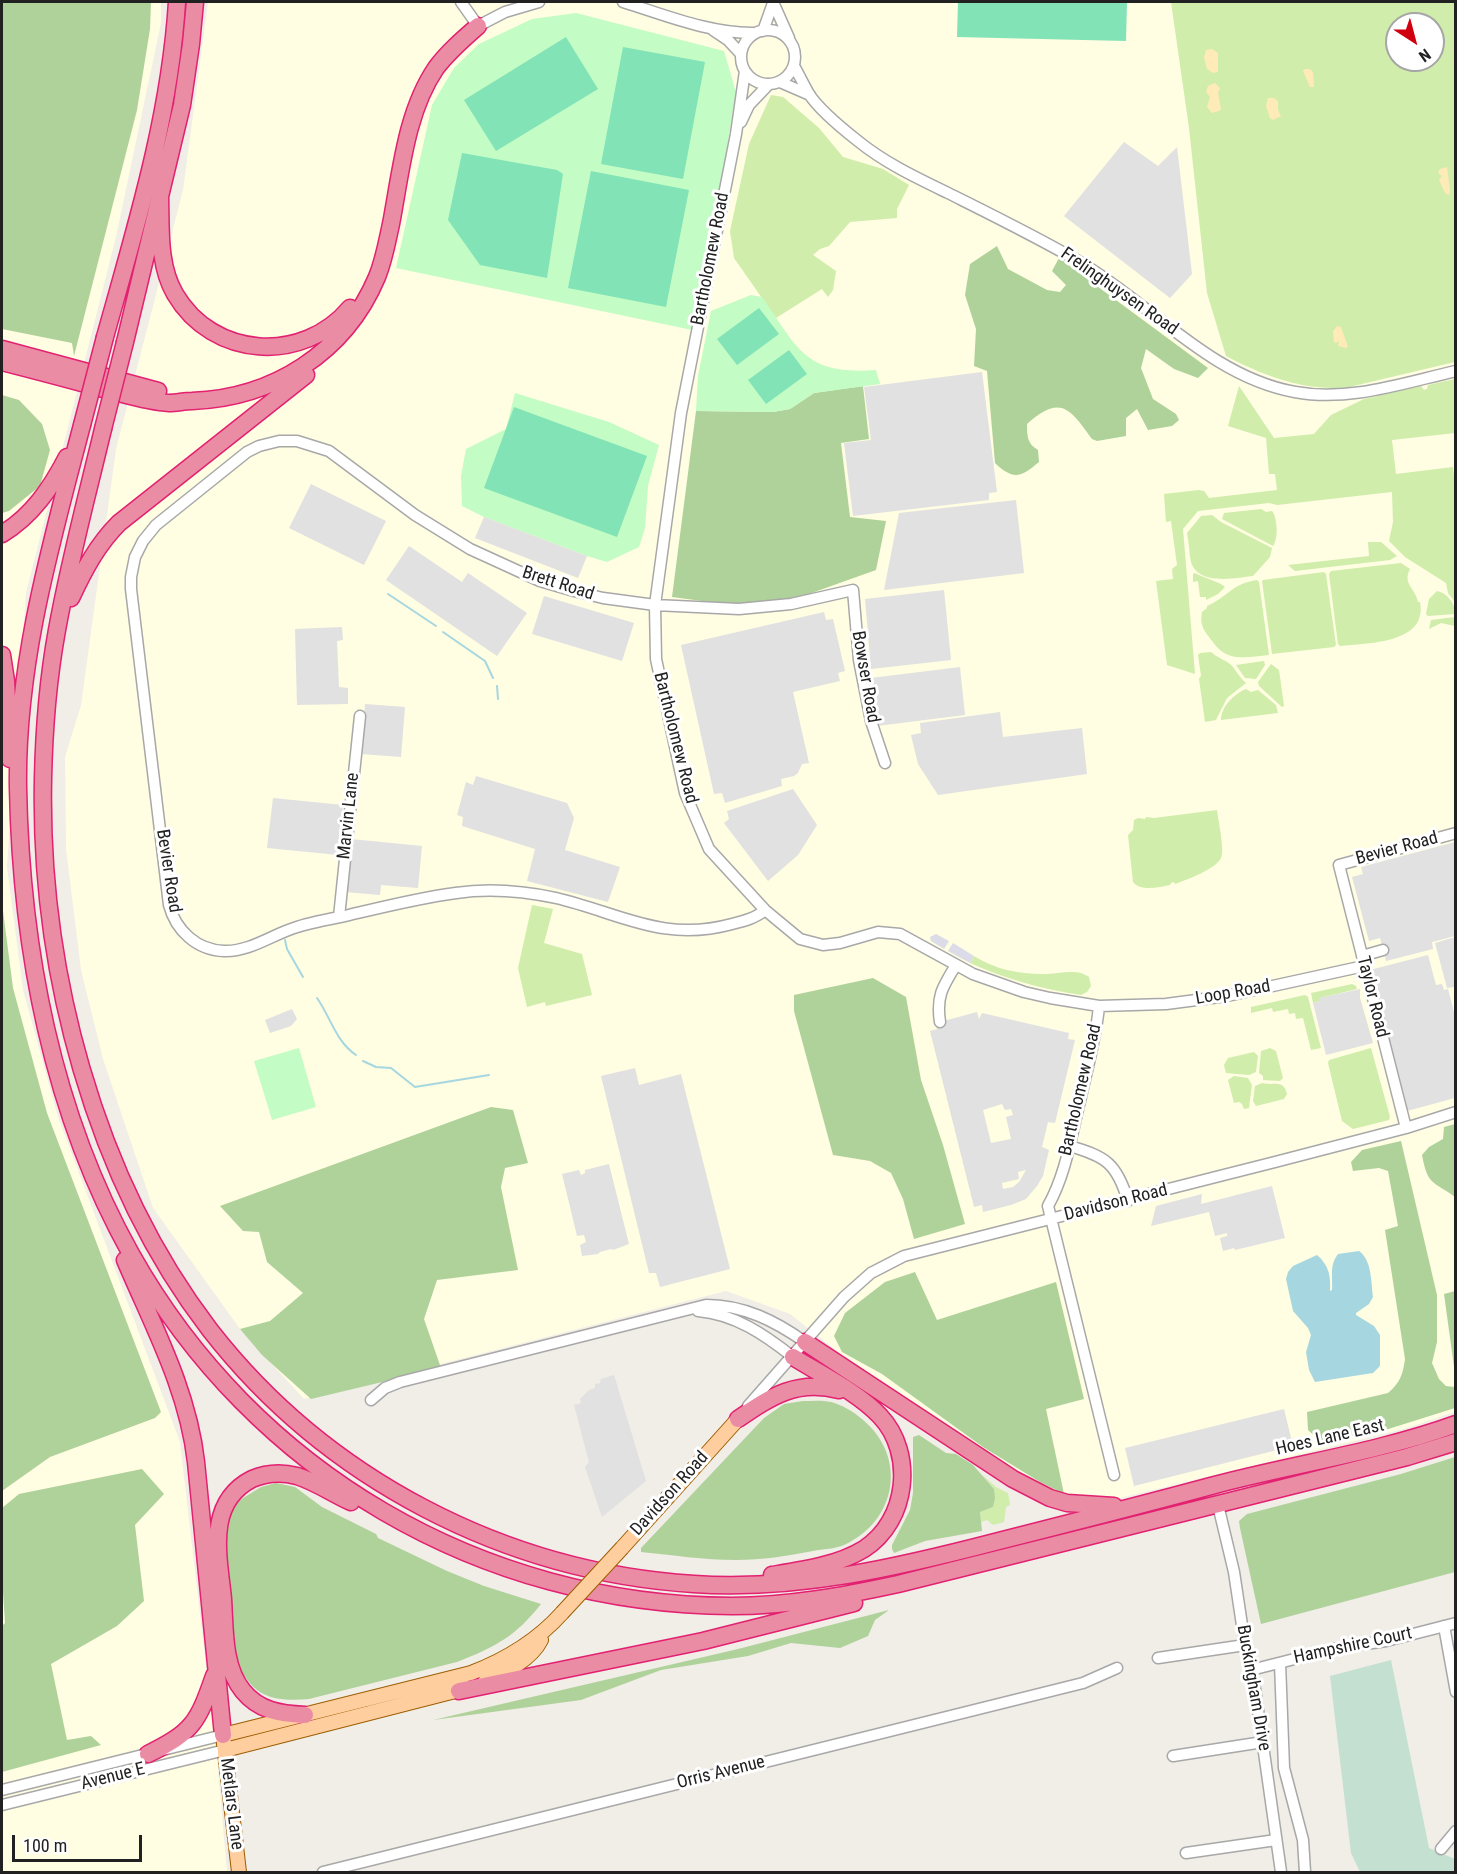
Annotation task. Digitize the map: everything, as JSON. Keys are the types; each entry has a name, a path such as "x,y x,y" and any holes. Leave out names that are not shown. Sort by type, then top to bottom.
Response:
{"highway":[{"path":"171,2 170,18 175,38"},
{"path":"177,2 169,85 158,141 81,429 35,614 23,692 18,784 21,873 26,920 43,1014 63,1091 84,1152 130,1252 187,1340 239,1400 296,1452 380,1510 446,1545 522,1574 580,1590 625,1598 683,1604 736,1606 815,1599 898,1584 1024,1553"},
{"path":"195,2 182,105 103,429 58,626 47,706 43,783 46,878 56,953 72,1030 101,1126 123,1180 143,1223 174,1278 211,1330 263,1390 316,1438 386,1487 436,1515 490,1539 534,1555 596,1571 667,1582 709,1585 806,1582 857,1575 914,1563 1174,1497"},
{"path":"2,362 132,396 169,403 213,399 250,392 287,377 315,359 339,337 352,321 378,275 408,136 420,98 441,62 478,26"},
{"path":"160,196 162,246 166,272 176,295 196,320 215,333 237,342 251,346 277,347 304,342 317,336 345,314 367,285 378,275"},
{"path":"2,349 190,401"},
{"path":"58,626 93,554 106,537 134,511 310,372 315,359"},
{"path":"2,534 25,517 46,493 81,429"},
{"path":"2,655 6,681 10,767 18,784"},
{"path":"104,1197 110,1229 176,1381 190,1425 196,1462 224,1743"},
{"path":"805,1342 1013,1479 1050,1498 1086,1506 1117,1506 1174,1497"},
{"path":"667,1582 753,1577 804,1569 843,1559 875,1540 895,1513 902,1491 903,1472 900,1451 891,1430 867,1404 793,1357"},
{"path":"738,1419 780,1393 798,1387 831,1388 852,1394"},
{"name":"Hoes Lane East","path":"1174,1497 1307,1462 1380,1447 1455,1424"},
{"name":"Hoes Lane East","path":"1024,1553 1407,1457 1455,1442"},
{"path":"305,1715 275,1712 259,1706 244,1693 233,1676 228,1655 217,1542 221,1513 226,1503 240,1487 263,1475 276,1473 303,1478 365,1510 380,1510"},
{"path":"459,1691 766,1626 934,1582 1024,1553"},
{"path":"148,1754 168,1744 192,1726 202,1711 216,1670"}],"main road":[{"name":"Davidson Road","path":"224,1743 305,1715 471,1673 504,1658 546,1631 738,1419"},
{"name":"Davidson Road","path":"224,1743 459,1691 496,1676 516,1664 538,1646 546,1631"},
{"name":"Metlars Lane","path":"224,1743 239,1872"}],"street":[{"path":"461,2 478,26 505,12 539,2"},
{"path":"623,2 707,27 741,33 778,32 790,41"},
{"path":"707,27 728,40 741,54 745,71 754,80 775,83 786,78 794,66 795,57 773,2"},
{"path":"741,54 744,44 759,32 773,2"},
{"name":"Frelinghuysen Road","path":"794,66 810,96 859,142 907,173 1045,242 1083,264 1119,288 1160,321 1221,362 1266,384 1295,392 1342,396 1455,370"},
{"name":"Bartholomew Road","path":"745,71 736,134 679,424 655,605 656,659 685,793 709,849 765,910 793,934 810,942 832,944 866,934 889,931 909,938 974,974 1024,992 1099,1006 1097,1031 1069,1146 1058,1189 1048,1206 1114,1475"},
{"name":"Frelinghuysen Road","path":"775,83 810,96"},
{"name":"Bartholomew Road","path":"736,134 749,105 775,83"},
{"name":"Brett Road","path":"297,441 329,451 415,515 481,555 540,581 564,588 603,598 655,605 739,609 791,604 853,590"},
{"name":"Bevier Road","path":"297,441 269,443 247,452 161,520 138,550 133,566 131,589 169,905 180,929 194,942 207,948 226,951 241,950 296,927 407,900 481,890 510,891 554,898 633,922 671,930 720,927 759,915 765,910"},
{"name":"Bowser Road","path":"853,590 859,660 871,722 885,763"},
{"name":"Marvin Lane","path":"339,917 360,716"},
{"name":"Bevier Road","path":"1339,865 1455,833"},
{"name":"Taylor Road","path":"1339,865 1406,1128"},
{"name":"Loop Road","path":"1099,1006 1166,1004 1217,998 1363,961 1383,950"},
{"path":"940,1022 938,1001 941,990 956,965"},
{"name":"Davidson Road","path":"738,1419 844,1297 872,1273 904,1256 1051,1218 1128,1201 1406,1128 1455,1112"},
{"path":"1069,1146 1108,1162 1119,1174 1128,1201"},
{"path":"371,1400 386,1388 400,1382 706,1305 735,1308 762,1316 781,1325 805,1342"},
{"path":"692,1310 719,1314 748,1326 793,1357"},
{"name":"Buckingham Drive","path":"1218,1505 1234,1572 1245,1646 1251,1670 1281,1872"},
{"name":"Hampshire Court","path":"1251,1670 1338,1648 1386,1641 1455,1623"},
{"path":"1444,1626 1455,1691"},
{"path":"1158,1658 1245,1646"},
{"path":"1280,1663 1284,1768 1303,1840 1305,1872"},
{"name":"Orris Avenue","path":"323,1872 1083,1683 1117,1668"},
{"path":"1173,1756 1263,1742"},
{"name":"Avenue E","path":"2,1790 148,1754 224,1743"},
{"name":"Avenue E","path":"2,1805 224,1743"},
{"path":"1441,1849 1455,1831"},
{"path":"1186,1853 1276,1839"}],"shaded area":[{"path":"2,2 161,2 161,23 116,237 26,593 7,867 23,990 58,1117 180,1442 218,1769 227,1872 2,1872"},
{"path":"208,2 1455,2 1455,1412 1404,1429 1120,1498 1085,1500 1057,1494 1037,1484 841,1354 790,1314 726,1291 304,1399 240,1329 153,1208 103,1059 81,970 66,849 65,757 81,705 116,449 183,190"},
{"path":"1124,142 1158,166 1177,147 1192,274 1170,298 1064,216"},
{"path":"982,372 997,492 989,493 989,500 853,516 844,443 871,440 864,387"},
{"path":"311,484 386,521 364,565 289,528"},
{"path":"1016,500 1024,573 884,590 899,513"},
{"path":"484,517 587,556 578,578 475,538"},
{"path":"409,546 462,582 468,573 527,613 497,656 386,580"},
{"path":"944,590 951,660 871,669 865,599"},
{"path":"544,596 634,623 622,661 532,634"},
{"path":"824,612 826,620 833,619 845,671 838,673 840,681 793,692 809,763 802,764 794,776 781,779 782,786 725,803 722,793 714,794 681,645"},
{"path":"342,627 343,640 337,641 339,687 348,688 348,704 297,705 295,629"},
{"path":"960,667 965,715 877,726 871,678"},
{"path":"365,704 405,707 401,757 361,754"},
{"path":"1000,712 1003,737 1082,728 1087,774 938,795 918,764 911,735 921,733 920,723"},
{"path":"476,776 567,803 574,818 565,850 620,867 608,902 527,881 535,849 462,826 463,817 457,815 466,782 473,785"},
{"path":"793,789 817,825 798,855 768,881 724,823 729,819 727,811"},
{"path":"273,798 343,805 338,855 267,848"},
{"path":"351,839 422,846 418,888 381,885 380,895 345,892"},
{"path":"1455,842 1455,936 1432,942 1433,949 1386,961 1380,938 1369,941 1352,877 1363,874 1361,867"},
{"path":"936,934 949,941 944,949 931,941 930,937"},
{"path":"1456,937 1455,993 1454,987 1447,988 1435,943"},
{"path":"953,943 974,956 970,963 948,951"},
{"path":"1428,955 1436,985 1442,984 1444,990 1448,989 1455,1016 1455,1098 1407,1111 1370,970"},
{"path":"1360,989 1360,998 1373,1043 1326,1055 1313,1003 1320,1001 1319,998"},
{"path":"292,1009 297,1019 291,1026 270,1033 265,1020"},
{"path":"977,1012 979,1019 982,1013 1069,1033 1068,1039 1075,1040 1055,1123 1048,1122 1042,1147 1049,1150 1043,1176 1026,1199 983,1212 982,1205 974,1207 930,1031 937,1029 936,1023","holes":["1002,1104 1005,1110 1011,1109 1013,1115 1006,1117 1011,1139 991,1143 983,1110","1026,1170 1013,1187 1003,1189 1002,1183 1019,1179 1018,1172"]},
{"path":"635,1068 639,1085 681,1074 730,1269 660,1287 656,1273 649,1273 601,1076"},
{"path":"609,1164 629,1244 598,1254 582,1256 580,1245 586,1242 584,1235 577,1236 562,1174 579,1170 581,1175 585,1173 585,1170"},
{"path":"1272,1186 1285,1238 1223,1251 1220,1238 1227,1236 1227,1233 1215,1236 1209,1212 1151,1226 1156,1206 1202,1194 1201,1204"},
{"path":"614,1375 646,1481 602,1517 585,1467 589,1462 574,1405 581,1403 580,1399 589,1390 595,1388 595,1384 600,1383 601,1379"},
{"path":"1284,1409 1293,1446 1134,1486 1125,1448"}],"green space":[{"path":"2,2 151,2 150,29 137,110 74,356 72,343 2,329"},
{"path":"958,2 1127,2 1126,41 957,37"},
{"path":"1171,2 1455,2 1455,362 1349,387 1317,387 1286,381 1226,356 1207,293 1189,128"},
{"path":"576,13 724,51 736,92 697,331 396,268 432,105 454,68 479,44 532,19"},
{"path":"566,37 598,89 496,151 464,100"},
{"path":"623,47 705,62 683,179 601,164"},
{"path":"771,95 783,97 819,128 843,157 883,169 909,185 897,209 897,218 850,222 829,246 813,255 836,271 833,290 828,297 822,289 776,318 734,258 730,231 749,144"},
{"path":"462,153 557,170 563,174 547,278 480,265 448,220"},
{"path":"591,171 689,190 666,307 568,288"},
{"path":"997,246 1008,269 1047,290 1060,292 1066,285 1052,271 1059,258 1208,368 1198,378 1174,369 1146,349 1141,368 1153,399 1176,414 1179,420 1172,426 1148,430 1137,409 1126,418 1126,436 1097,441 1092,439 1071,413 1057,407 1049,409 1027,424 1028,439 1038,450 1039,462 1017,475 1007,473 995,463 987,371 974,366 976,329 965,295 970,264"},
{"path":"751,295 762,297 785,331 806,355 818,363 833,368 876,370 880,384 814,393 790,409 773,412 696,411 698,376 711,311"},
{"path":"759,308 779,334 737,365 717,339"},
{"path":"789,350 807,374 766,404 748,380"},
{"path":"1455,379 1455,433 1392,440 1396,474 1453,467 1456,477 1455,602 1448,593 1446,583 1405,557 1389,541 1393,522 1392,492 1198,511 1183,529 1195,674 1167,665 1156,581 1173,579 1172,569 1177,565 1171,521 1166,522 1164,494 1199,490 1204,491 1209,498 1277,490 1275,474 1269,474 1266,438 1228,426 1239,386 1274,438 1314,434 1331,415 1364,399 1421,386 1424,390 1428,385"},
{"path":"863,386 869,439 841,443 850,517 886,521 876,570 792,600 740,606 672,597 696,411 773,412 790,409 814,393"},
{"path":"515,393 609,422 659,445 648,486 645,528 639,547 607,562 484,517 462,506 461,476 466,449 506,429"},
{"path":"2,395 19,400 42,424 50,450 40,486 9,511 2,513"},
{"path":"514,407 647,456 617,537 484,488"},
{"path":"1261,509 1266,512 1272,511 1275,518 1277,533 1273,546 1222,519 1224,513"},
{"path":"1212,515 1272,548 1270,557 1253,576 1218,579 1201,575 1195,570 1191,562 1187,533 1201,516"},
{"path":"1368,542 1381,542 1397,556 1390,560 1295,571 1288,565 1369,556"},
{"path":"1401,563 1410,569 1408,583 1420,602 1420,616 1415,626 1405,634 1393,639 1340,646 1329,574 1331,571"},
{"path":"1324,572 1336,645 1272,654 1262,581"},
{"path":"1195,573 1225,587 1218,594 1206,600 1206,597 1200,597 1198,581 1193,582"},
{"path":"1257,580 1269,655 1231,656 1219,649 1205,632 1201,621 1202,612 1207,606 1241,584"},
{"path":"1437,591 1450,600 1455,614 1428,616 1426,614 1429,599"},
{"path":"1455,617 1455,626 1441,623 1429,629 1431,620"},
{"path":"1211,652 1231,665 1246,683 1227,698 1216,720 1205,722 1198,655"},
{"path":"1264,661 1265,665 1256,679 1245,678 1236,665"},
{"path":"1271,664 1279,670 1284,706 1282,707 1259,686 1258,682"},
{"path":"1246,689 1251,692 1258,690 1276,705 1278,713 1221,720 1223,710 1229,702"},
{"path":"1217,810 1222,849 1218,862 1200,874 1175,884 1174,882 1156,888 1145,888 1133,882 1128,835 1133,830 1134,820"},
{"path":"2,903 13,988 47,1113 161,1412 155,1418 50,1457 2,1491"},
{"path":"532,905 553,909 544,943 582,954 592,995 546,1006 545,1002 527,1007 518,968"},
{"path":"974,956 1016,972 1048,974 1078,972 1089,977 1091,986 1081,995 1052,990 1010,979 970,963"},
{"path":"873,978 906,997 921,1080 943,1145 965,1224 914,1239 903,1199 891,1173 870,1161 833,1155 794,1011 794,995"},
{"path":"1352,984 1357,989 1320,998 1320,1001 1313,1003 1311,993"},
{"path":"1305,995 1308,997 1321,1048 1311,1050 1303,1018 1296,1019 1295,1013 1289,1014 1288,1009 1273,1012 1272,1008 1251,1013 1251,1007"},
{"path":"299,1048 316,1107 272,1120 254,1061"},
{"path":"1270,1048 1276,1051 1283,1078 1280,1081 1263,1080 1263,1076 1259,1073 1261,1051"},
{"path":"1371,1048 1390,1117 1389,1120 1353,1129 1342,1121 1328,1063 1329,1060"},
{"path":"1254,1052 1258,1056 1256,1072 1249,1075 1226,1073 1224,1065 1228,1058"},
{"path":"1234,1076 1248,1078 1252,1085 1249,1108 1244,1109 1239,1102 1234,1103 1228,1080"},
{"path":"1262,1083 1281,1085 1287,1094 1284,1099 1256,1106 1253,1101 1255,1086"},
{"path":"491,1107 513,1110 528,1163 505,1168 501,1187 518,1270 437,1280 424,1319 441,1368 311,1399 262,1355 240,1329 270,1321 303,1293 267,1262 259,1232 243,1231 220,1206"},
{"path":"1456,1124 1455,1197 1432,1181 1426,1172 1422,1155 1429,1147 1443,1139 1444,1127"},
{"path":"1401,1141 1437,1295 1437,1342 1432,1363 1439,1379 1446,1386 1455,1387 1455,1408 1382,1431 1320,1441 1308,1430 1307,1412 1388,1393 1398,1382 1403,1369 1405,1359 1385,1230 1398,1226 1388,1171 1379,1168 1353,1171 1351,1162 1362,1150"},
{"path":"915,1272 937,1320 1056,1282 1084,1399 1046,1409 1064,1494 983,1447 882,1374 842,1352 834,1336 845,1313 885,1282"},
{"path":"1456,1291 1455,1374 1444,1294"},
{"path":"803,1401 831,1402 839,1405 852,1411 877,1434 886,1451 890,1469 890,1487 885,1505 876,1521 862,1534 844,1545 784,1556 736,1560 641,1552 641,1548 764,1418 784,1404"},
{"path":"919,1435 946,1453 956,1454 973,1465 994,1489 995,1498 993,1507 980,1512 982,1531 925,1541 894,1553 892,1545 910,1510 913,1493 913,1437"},
{"path":"1455,1457 1455,1572 1261,1624 1239,1521 1247,1514 1401,1474"},
{"path":"142,1469 164,1494 135,1525 144,1601 117,1626 51,1664 67,1740 91,1736 101,1745 2,1772 2,1626 5,1623 2,1508 19,1494"},
{"path":"981,1474 996,1487 1008,1493 1010,1505 1006,1507 1004,1522 993,1525 987,1520 981,1522 980,1512 993,1507 994,1489"},
{"path":"276,1483 295,1487 322,1507 376,1534 378,1538 447,1571 484,1586 541,1604 522,1625 504,1640 457,1662 309,1699 284,1699 265,1695 250,1683 237,1662 224,1535 233,1507 261,1487"},
{"path":"889,1610 875,1620 868,1636 840,1648 791,1643 748,1656 661,1670 581,1700 433,1720 738,1649"},
{"path":"1391,1660 1429,1848 1455,1859 1455,1872 1360,1872 1351,1853 1330,1676"}],"sand":[{"path":"1212,49 1218,53 1218,72 1213,73 1207,69 1204,57 1206,50"},
{"path":"1305,69 1313,72 1314,87 1310,87 1303,71"},
{"path":"1215,83 1220,88 1218,93 1221,109 1212,113 1207,107 1210,97 1206,92 1208,86"},
{"path":"1268,98 1278,101 1281,116 1273,120 1266,106"},
{"path":"1447,167 1449,195 1445,193 1439,180 1442,176 1438,173 1440,169"},
{"path":"1337,326 1341,327 1348,347 1346,348 1338,346 1339,341 1334,342 1333,331"}],"water":[{"path":"1359,1251 1369,1266 1373,1297 1369,1304 1356,1315 1374,1326 1380,1335 1380,1366 1373,1373 1315,1382 1309,1370 1306,1352 1311,1335 1293,1311 1286,1279 1288,1272 1293,1266 1317,1255 1328,1272 1330,1291 1332,1290 1332,1267 1335,1258 1338,1254"}],"waterway":[{"path":"388,594 436,626"},
{"path":"443,632 485,661 493,678"},
{"path":"497,686 498,699"},
{"path":"285,940 287,949 303,977"},
{"path":"317,998 338,1036 356,1055"},
{"path":"363,1061 376,1067 391,1068 415,1087 489,1075"}]}
